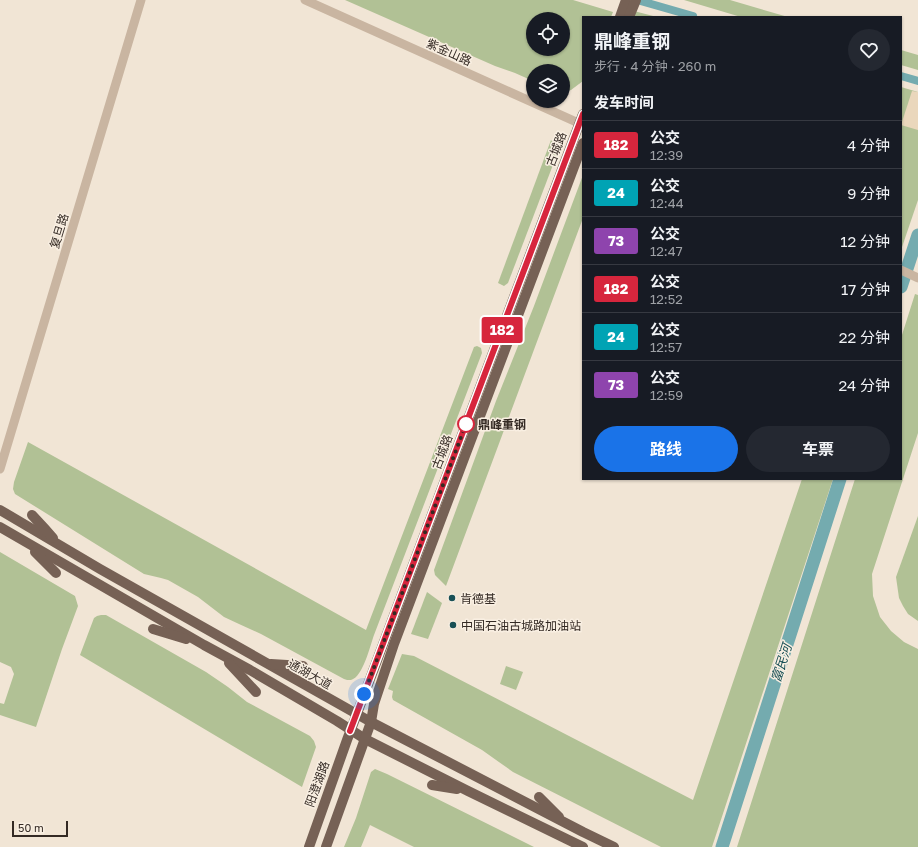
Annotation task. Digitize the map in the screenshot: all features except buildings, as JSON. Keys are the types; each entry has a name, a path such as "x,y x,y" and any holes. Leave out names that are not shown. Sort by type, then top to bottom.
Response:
{"main road":[{"path":"621,16 630,1"},
{"path":"629,16 630,1"},
{"name":"古城路","path":"350,731 582,121"},
{"name":"古城路","path":"365,739 371,722 374,704 394,644 582,146"},
{"name":"通湖大道","path":"0,510 357,715 614,847"},
{"path":"32,516 58,544"},
{"path":"0,527 250,670 337,721 350,731 583,847"},
{"path":"25,542 56,573"},
{"path":"153,629 204,645"},
{"path":"220,654 240,673 256,692"},
{"path":"267,664 303,666"},
{"name":"阳澄湖路","path":"309,847 350,731"},
{"path":"326,847 365,739"},
{"path":"432,785 468,791"},
{"path":"539,797 567,824"}],"street":[{"name":"复旦路","path":"0,469 141,0"},
{"name":"紫金山路","path":"305,0 582,121"},
{"path":"902,270 918,278"}],"green space":[{"path":"345,0 573,0 613,12 611,16 582,16 582,82 570,90 570,64 526,64 526,78 495,66"},
{"path":"684,0 730,0 785,16 738,16"},
{"path":"634,11 653,16 632,16"},
{"path":"902,50 918,55 918,70 902,65"},
{"path":"902,87 918,92 918,200 902,247"},
{"path":"551,140 559,149 508,283 504,286 498,283"},
{"path":"582,178 582,221 446,586 435,575 434,570 496,401 534,306"},
{"path":"915,294 918,295 918,433 872,574 873,596 880,617 891,631 904,642 918,649 918,847 737,847 855,480 902,480 902,335"},
{"path":"477,346 481,348 482,353 374,635 366,660 359,673 351,680 344,679 261,634 224,617 198,597 168,580 144,574 15,494 13,489 28,442 366,630 474,347"},
{"path":"802,480 833,480 712,847 661,847 513,772 482,750 393,700 393,691 388,689 402,654 414,656 693,800"},
{"path":"918,516 918,621 908,614 899,598 896,577"},
{"path":"0,552 75,596 78,606 36,727 0,715 0,703 4,704 14,674 11,667 0,662"},
{"path":"427,592 442,603 428,639 411,634"},
{"path":"101,615 106,615 206,672 247,702 310,736 316,747 302,787 80,655 94,618"},
{"path":"506,666 523,672 516,690 500,684"},
{"path":"375,769 534,847 414,847 370,825 361,847 344,847 356,818 371,772"}],"shaded area":[{"path":"912,91 918,92 918,130 902,125"}],"waterway":[{"path":"637,0 693,16"},
{"path":"902,76 918,81"},
{"name":"富民河","path":"902,284 918,235"},
{"name":"富民河","path":"722,847 840,480"}],"bus line":[{"name":"182","path":"350,731 582,117"}],"place":[{"name":"鼎峰重钢","path":"466,424"},
{"name":"肯德基","path":"452,598"},
{"name":"中国石油古城路加油站","path":"453,625"}],"route":[{"path":"364,694 466,424"}]}
